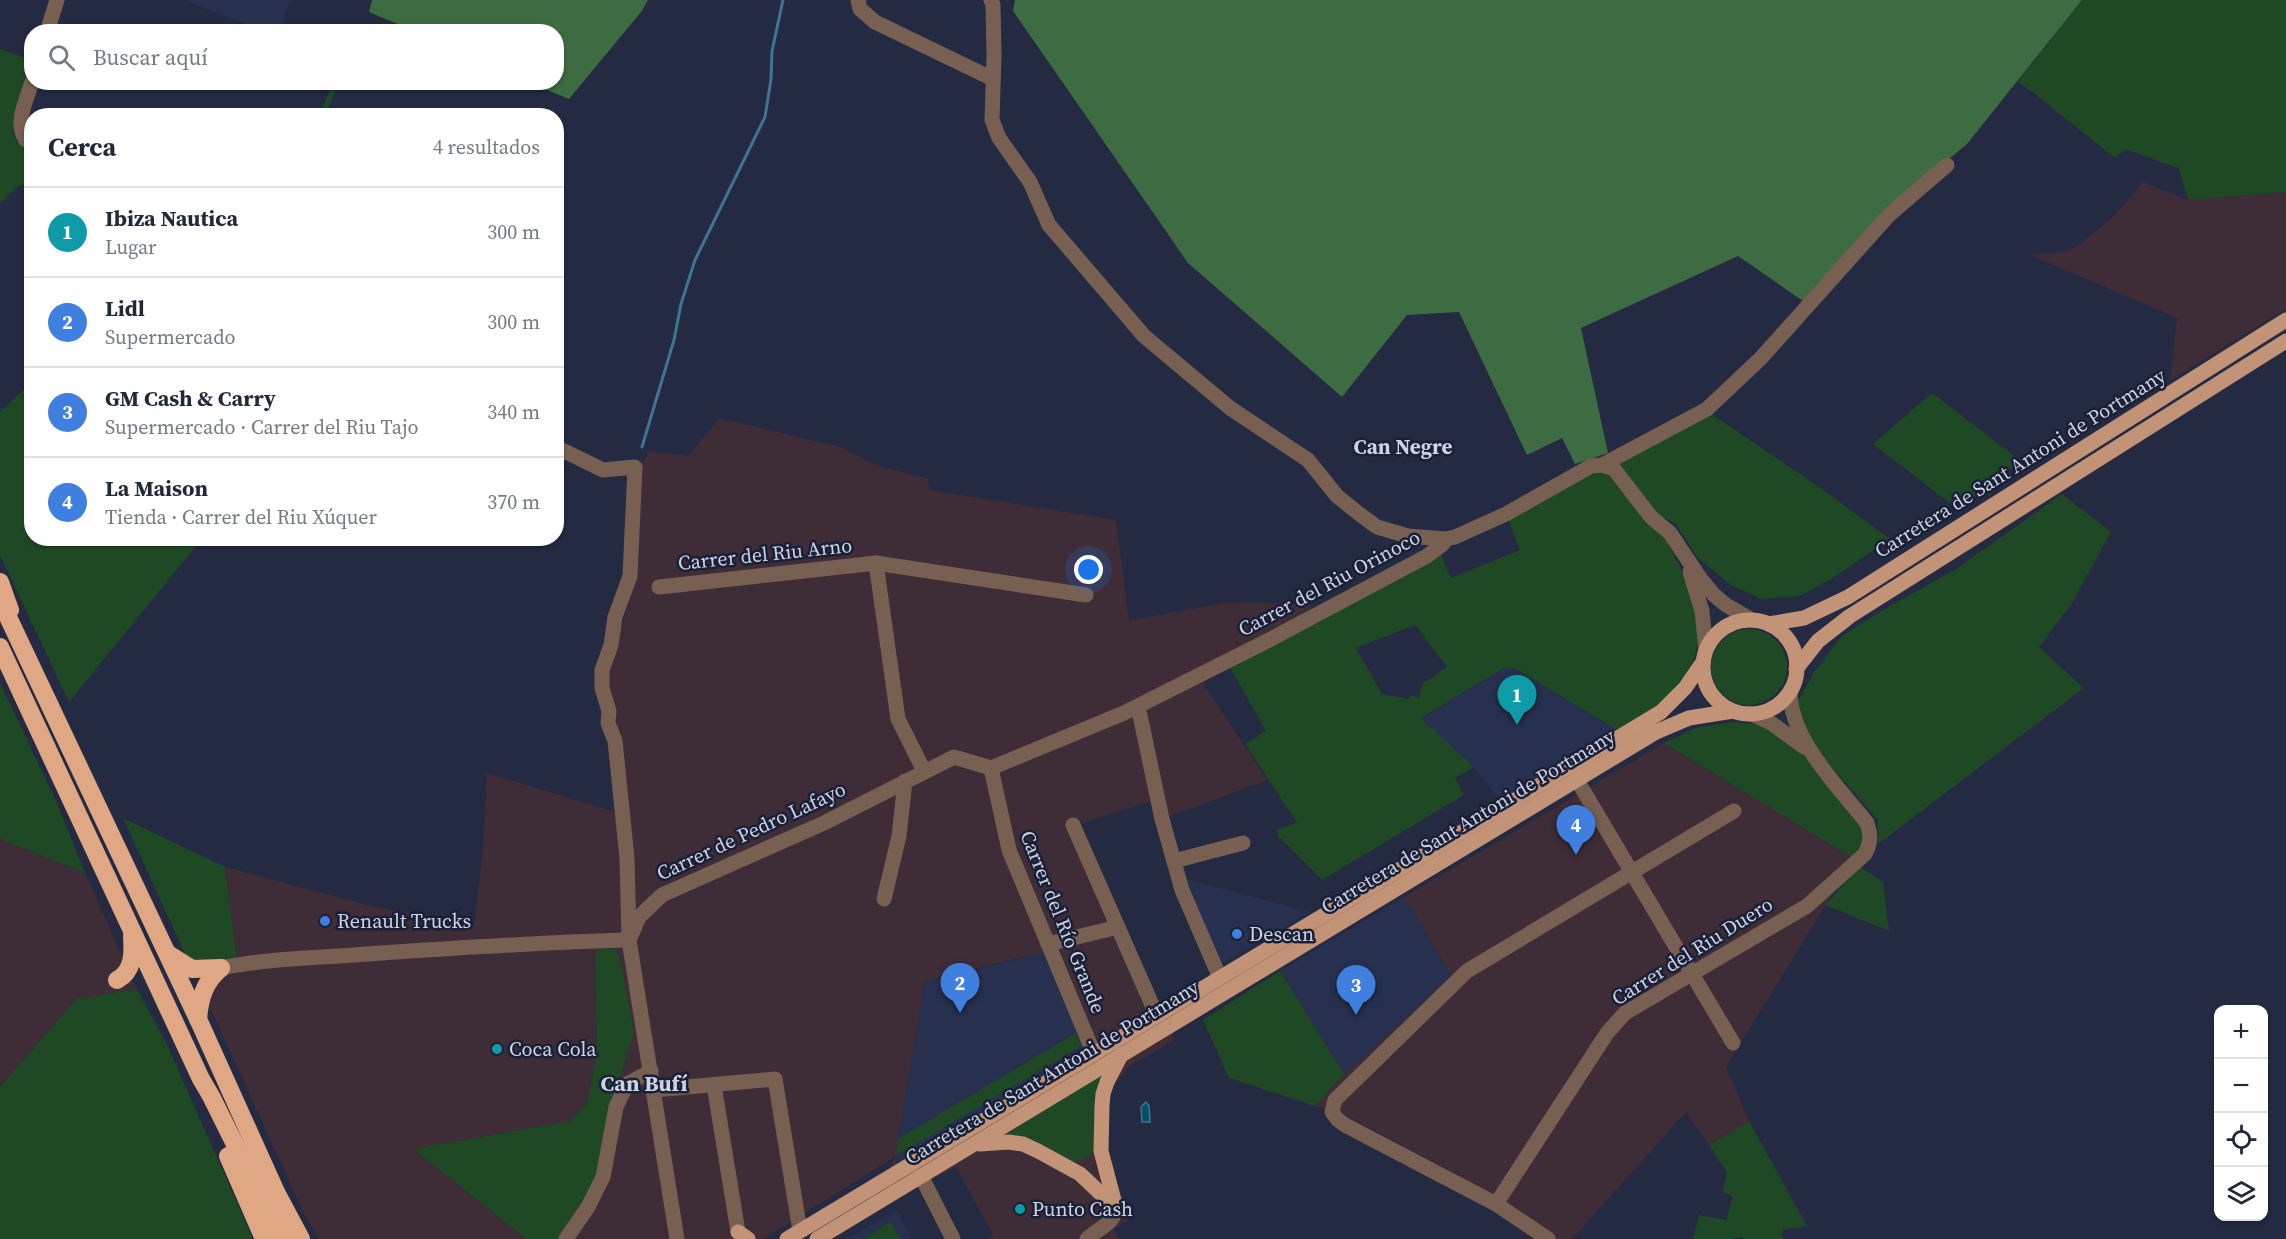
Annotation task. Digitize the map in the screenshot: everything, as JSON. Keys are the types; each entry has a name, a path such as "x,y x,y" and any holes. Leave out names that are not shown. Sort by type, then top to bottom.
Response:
{"highway":[{"path":"0,582 22,646"},
{"path":"0,600 168,954 276,1192 301,1239"},
{"path":"0,647 201,1078 282,1239"},
{"path":"132,931 131,965 127,973 117,980 144,980 160,989"},
{"path":"168,954 192,969 221,968"},
{"path":"198,1019 202,993 213,975 221,968"},
{"path":"201,1078 205,1099 264,1239"},
{"path":"276,1192 296,1212 314,1239"}],"main road":[{"name":"Carretera de Sant Antoni de Portmany","path":"1769,624 1804,618 1848,597 2286,321"},
{"name":"Carretera de Sant Antoni de Portmany","path":"1796,669 1818,641 1850,616 2286,341"},
{"path":"1752,620 1769,624 1790,642 1794,651 1796,669 1790,691 1773,707 1751,714 1733,711 1720,703 1710,692 1704,678 1705,656 1715,635 1728,625 1752,620"},
{"name":"Carretera de Sant Antoni de Portmany","path":"793,1235 1661,712 1685,688 1705,656"},
{"name":"Carretera de Sant Antoni de Portmany","path":"817,1239 1668,726 1689,718 1733,711"},
{"path":"1116,1208 1101,1151 1103,1094 1122,1054"},
{"path":"974,1144 1008,1142 1023,1144 1080,1174 1116,1208"},
{"path":"1064,1166 1084,1165 1091,1162 1101,1151"}],"street":[{"path":"50,24 57,0"},
{"path":"858,0 860,9 875,22 993,80"},
{"path":"991,0 994,55 992,120 999,138 1030,182 1049,225 1144,336 1230,408 1308,460 1337,496 1358,513 1377,526 1408,536 1445,539"},
{"path":"24,108 30,90"},
{"path":"24,109 20,123 24,137"},
{"name":"Carrer del Riu Orinoco","path":"991,768 1138,706 1427,556 1443,544 1445,539 1465,534 1591,466 1602,465 1707,409 1761,358 1888,215 1947,165"},
{"path":"564,451 603,470 635,467 630,576 615,617 611,645 602,670 602,688 609,711 608,723 615,741 627,858 629,940 677,1239"},
{"path":"1602,465 1614,469 1651,517 1670,534 1714,595 1739,614 1752,620"},
{"path":"1684,555 1702,611 1705,656"},
{"name":"Carrer del Riu Arno","path":"876,563 898,719 924,771"},
{"name":"Carrer del Riu Arno","path":"659,587 876,563 1086,595"},
{"path":"1790,691 1794,722 1813,754"},
{"path":"1138,706 1162,819 1182,890 1220,978"},
{"path":"1751,714 1790,735 1813,754"},
{"name":"Carrer del Riu Duero","path":"1496,1204 1607,1033 1625,1013 1807,906 1865,854 1870,843 1867,823 1813,754"},
{"name":"Carrer de Pedro Lafayo","path":"629,940 639,917 662,895 824,823 954,757 991,768"},
{"name":"Carrer del Río Grande","path":"991,768 1009,850 1094,1054"},
{"path":"1577,780 1733,1042"},
{"path":"884,899 899,836 905,781"},
{"path":"1548,1239 1496,1204 1345,1125 1332,1112 1335,1101 1467,971 1734,811"},
{"path":"1073,825 1157,1016"},
{"path":"1174,861 1243,843"},
{"path":"1048,944 1118,927"},
{"path":"221,968 256,962 385,953 629,940"},
{"path":"566,1239 588,1207 603,1177 616,1107 627,1084 651,1071"},
{"path":"654,1090 776,1079 793,1235"},
{"path":"714,1085 742,1237"},
{"path":"921,1176 953,1239"},
{"path":"1087,1239 1112,1220 1116,1208"}],"shaded area":[{"path":"184,0 290,0 282,24 244,24"},
{"path":"2143,182 2188,200 2286,192 2286,309 2170,380 2177,318 2030,255 2066,252 2082,243 2116,214"},
{"path":"720,418 840,447 876,465 928,479 929,490 1116,520 1129,621 1227,602 1310,604 1317,622 1201,680 1267,780 1166,818 1151,801 1080,824 1153,1001 1175,1040 1131,1065 1112,1087 1108,1108 1109,1155 1129,1220 1113,1229 1119,1239 986,1239 993,1235 956,1167 895,1199 883,1180 895,1157 763,1239 573,1239 605,1192 625,1099 613,1099 595,954 597,1054 587,1103 570,1121 413,1149 524,1237 523,1239 319,1239 305,1216 209,1005 211,985 237,960 225,867 371,906 474,925 482,857 487,773 622,814 630,814 620,770 616,718 606,680 635,584 642,466 649,452 688,456","holes":["1044,953 1085,1052 897,1165 898,1139 925,982"]},
{"path":"1514,668 1619,731 1500,801 1474,767 1421,719 1502,669"},
{"path":"1664,743 1854,859 1726,1067 1749,1121 1709,1145 1686,1112 1572,1239 1555,1239 1460,1176 1341,1113 1315,1106 1344,1074 1452,976 1404,897"},
{"path":"0,839 85,873 137,989 76,999 0,1087"},
{"name":"Descan","path":"1183,878 1310,912 1218,966"},
{"path":"1404,897 1452,976 1344,1074 1280,971"},
{"path":"1044,953 1086,1052 897,1166 898,1139 925,982"},
{"path":"1146,1102 1149,1106 1150,1122 1142,1122 1141,1107"},
{"path":"897,1210 912,1239 847,1239"}],"green space":[{"path":"372,0 648,0 641,12 569,99 547,90 564,90 564,24 397,24 369,12"},
{"path":"1015,0 2082,0 1967,144 1879,217 1803,301 1738,256 1581,328 1608,453 1575,464 1562,438 1527,455 1459,312 1407,315 1342,397 1188,263 1013,11"},
{"path":"2082,0 2286,0 2286,192 2188,200 2179,168 2127,150 2115,158 2018,81"},
{"path":"0,49 24,57 24,90 13,131 16,141 24,144 24,184 17,187 0,204"},
{"path":"330,90 336,90 328,108 322,108"},
{"path":"24,389 24,546 196,546 69,702 0,555 0,412"},
{"path":"1932,393 2021,461 1959,510 1873,444"},
{"path":"1709,412 1890,539 1831,579 1800,596 1761,599 1731,585 1697,557 1676,524 1659,515 1617,461"},
{"path":"1593,469 1611,475 1664,535 1680,567 1695,605 1699,642 1692,666 1664,701 1619,731 1514,668 1502,669 1421,718 1474,767 1455,778 1464,795 1322,880 1278,836 1277,829 1297,823 1245,744 1266,731 1229,666 1440,553 1451,578 1520,550 1507,517","holes":["1415,625 1447,667 1422,684 1419,699 1413,695 1408,699 1382,694 1356,648"]},
{"path":"2062,494 2111,532 2072,603 2039,647 2084,688 1878,844 1878,820 1821,755 1805,731 1797,703 1814,672 1841,637 1878,613 1956,569"},
{"path":"1749,629 1764,632 1776,640 1784,652 1787,667 1784,682 1776,694 1764,702 1749,705 1734,702 1722,694 1714,682 1711,667 1714,652 1722,640 1734,632"},
{"path":"0,683 57,803 85,873 0,839"},
{"path":"1733,722 1757,725 1776,734 1792,744 1818,770 1864,828 1867,836 1854,859 1664,743 1695,728"},
{"path":"123,818 225,867 237,960 195,964 187,958"},
{"path":"1860,867 1883,882 1889,931 1825,905"},
{"path":"614,948 620,959 634,1032 613,1099 597,1181 559,1239 523,1239 524,1237 413,1149 570,1121 587,1103 597,1054 595,954 600,949"},
{"path":"1280,971 1344,1074 1315,1106 1229,1078 1203,1020"},
{"path":"137,989 168,1047 253,1239 0,1239 0,1087 76,999"},
{"path":"1076,1033 1081,1046 896,1156 898,1139"},
{"path":"1105,1073 1099,1136 1096,1146 1088,1157 1071,1161 1001,1137"},
{"path":"1749,1121 1807,1226 1782,1230 1783,1239 1743,1239 1742,1237 1693,1239 1699,1215 1726,1220 1733,1197 1722,1192 1727,1173 1709,1145"},
{"path":"891,1222 901,1239 867,1239 866,1237"}],"waterway":[{"path":"642,447 695,260 765,117 771,79 772,51 783,0"}],"place":[{"name":"Ibiza Nautica","path":"1517,725"},
{"name":"La Maison","path":"1576,855"},
{"name":"Renault Trucks","path":"325,921"},
{"name":"Descan","path":"1237,934"},
{"name":"Lidl","path":"960,1013"},
{"name":"GM Cash & Carry","path":"1356,1015"},
{"name":"Coca Cola","path":"497,1049"},
{"name":"Punto Cash","path":"1020,1209"}],"district":[{"name":"Can Negre","path":"1403,447"},
{"name":"Can Bufí","path":"644,1083"}]}
